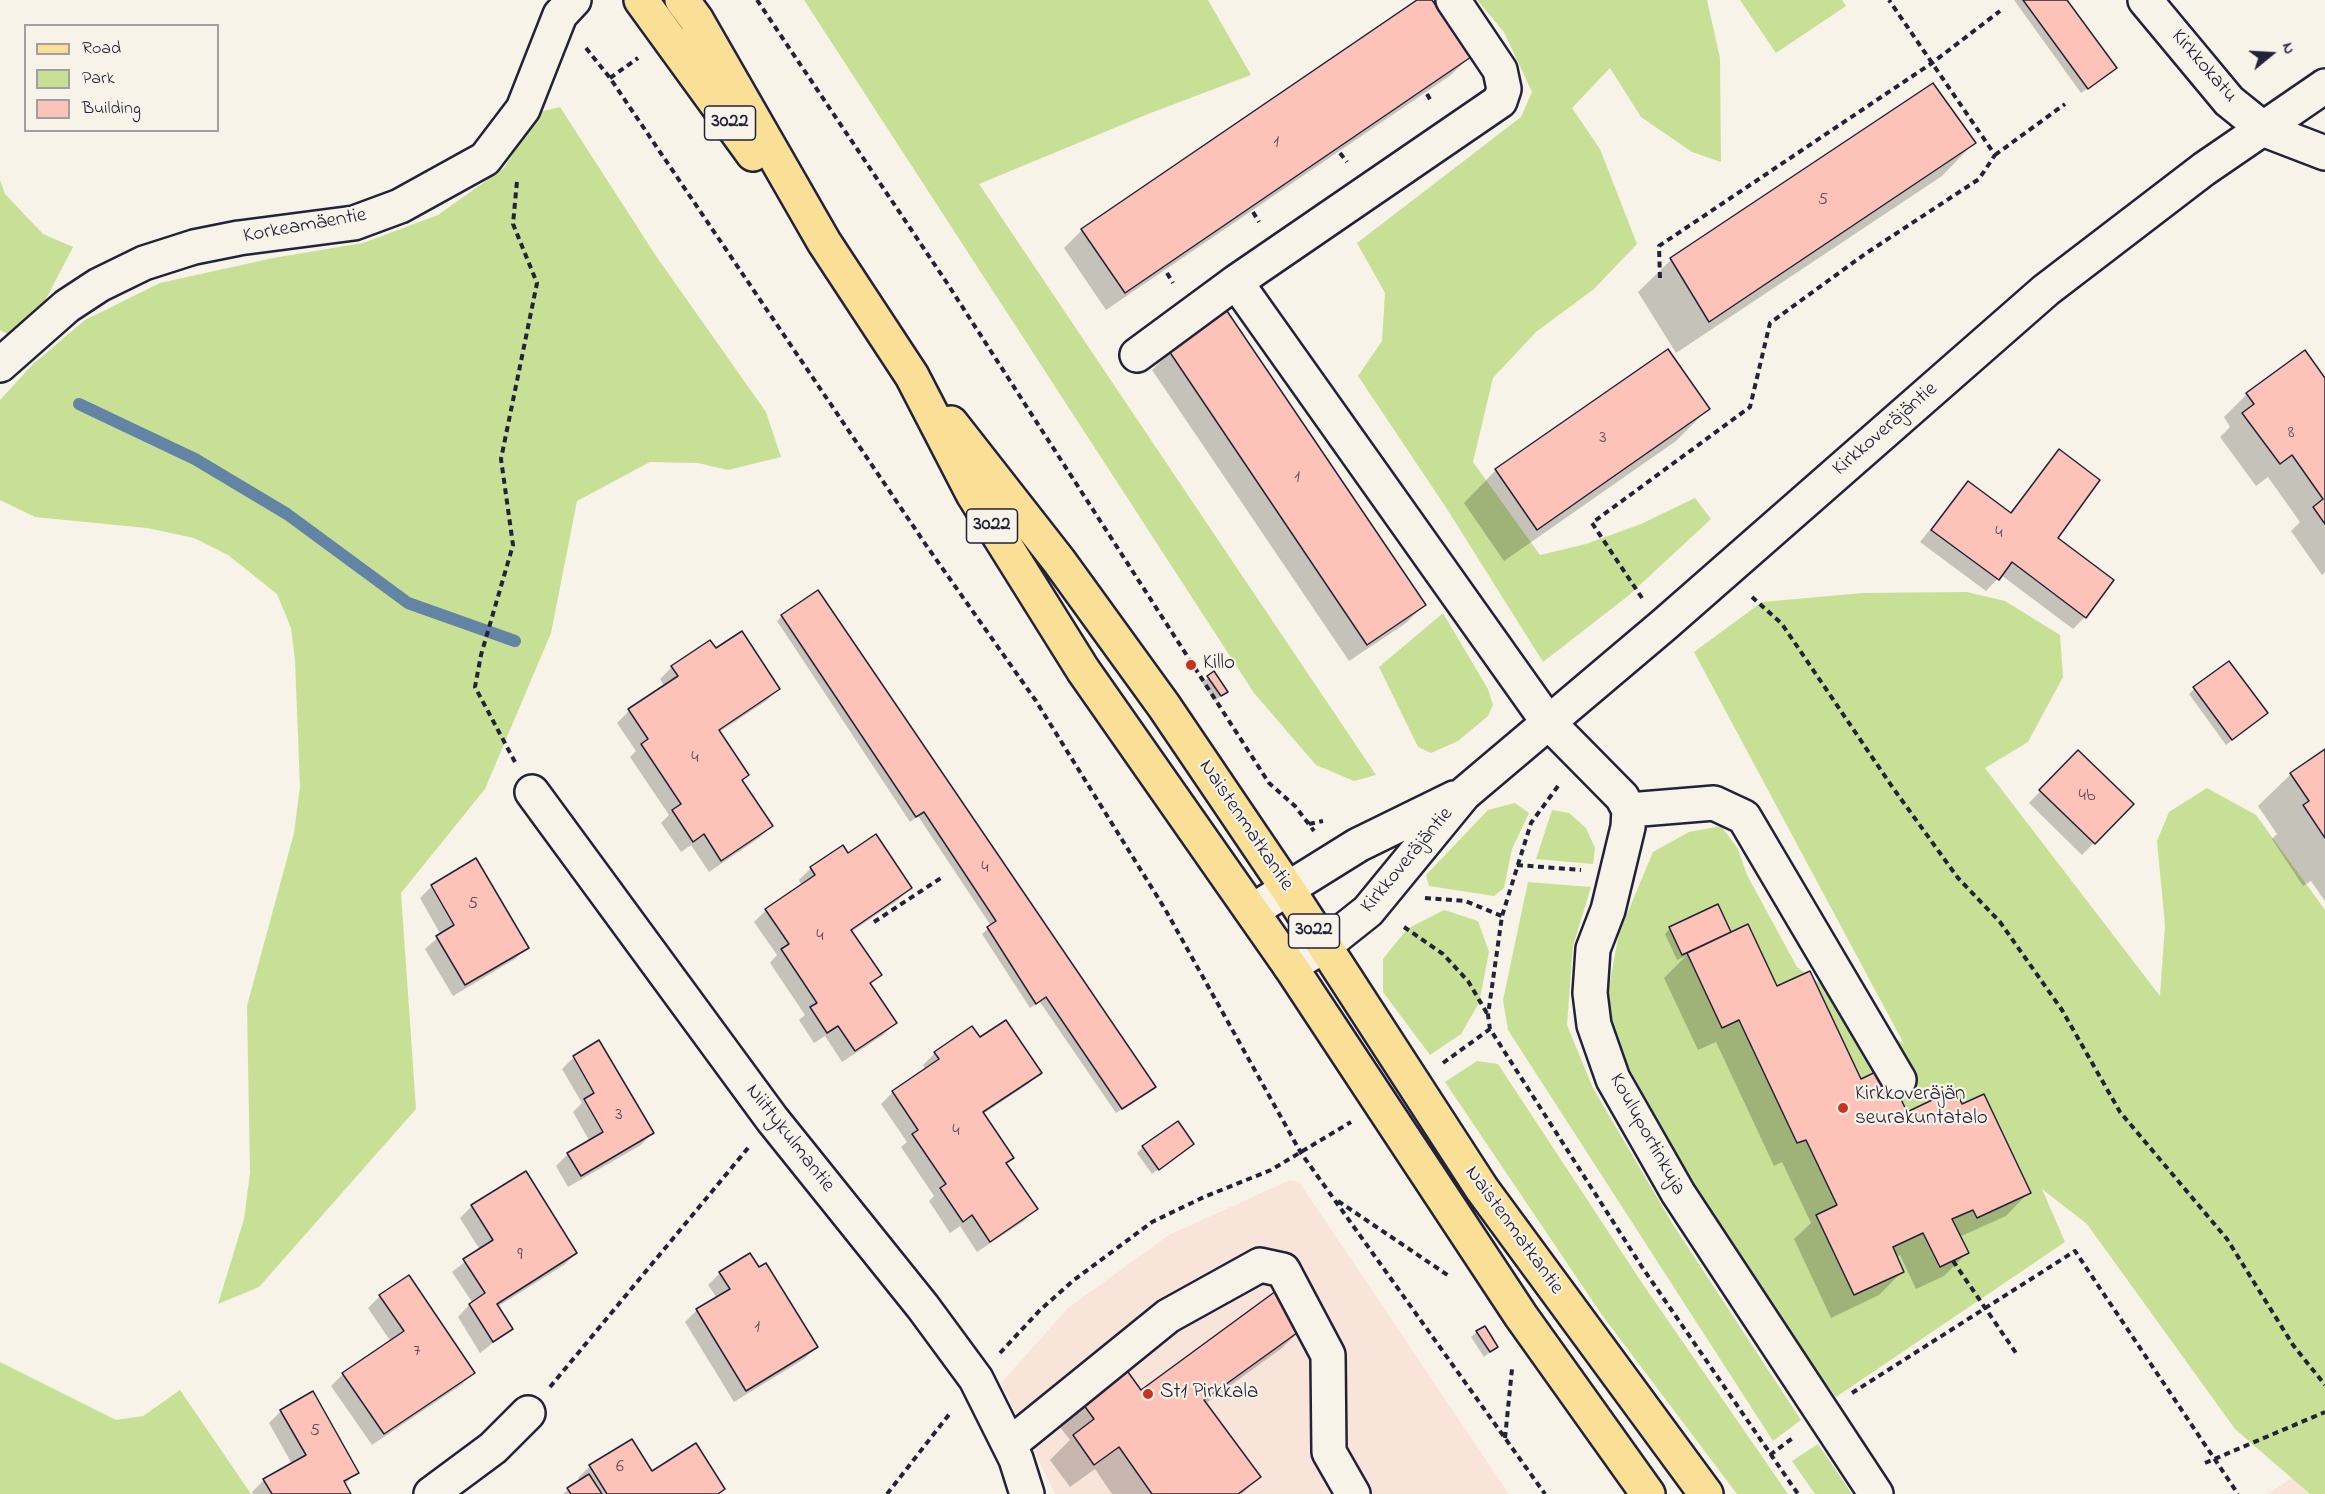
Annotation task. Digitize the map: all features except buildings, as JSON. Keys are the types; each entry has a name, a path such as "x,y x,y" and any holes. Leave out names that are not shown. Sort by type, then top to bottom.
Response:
{"main road":[{"name":"Naistenmatkantie","path":"641,0 747,147 824,242"},
{"name":"Naistenmatkantie","path":"682,0 696,19 824,242 912,376 973,494 1083,670 1290,966 1521,1316 1648,1494"},
{"name":"Naistenmatkantie","path":"912,376 981,459 1059,561 1164,706 1287,888 1482,1190 1706,1494"}],"street":[{"path":"1137,355 1236,282 1500,101 1504,89 1500,70 1452,0"},
{"name":"Kirkkokatu","path":"2145,0 2229,101 2265,130 2325,153"},
{"name":"Korkeamäentie","path":"0,365 67,306 99,285 144,263 194,247 239,238 354,223 400,206 484,159 523,109 567,8"},
{"name":"Kirkkoveräjäntie","path":"1252,911 1358,844 1464,794 1726,571 2046,290 2204,168 2265,130 2325,86"},
{"path":"1236,282 1548,722 1579,756 1622,797 1629,810 1714,803 1744,818 1899,1080"},
{"name":"Niittykulmantie","path":"532,792 772,1119 923,1307 976,1380 1009,1445 1027,1494"},
{"name":"Kirkkoveräjäntie","path":"1290,966 1382,916 1464,794"},
{"name":"Kouluportinkuja","path":"1629,810 1628,827 1608,910 1593,949 1590,993 1594,1025 1612,1079 1678,1193 1822,1416 1876,1494"},
{"path":"1009,1445 1168,1316 1260,1265 1283,1270 1328,1355 1329,1452 1353,1494"},
{"path":"431,1494 493,1448 528,1413"}],"path":[{"path":"757,0 947,283 1269,783 1295,806 1333,860"},
{"path":"1889,0 1995,154"},
{"path":"567,8 610,78 926,545 1036,701 1165,909 1301,1153 1545,1494"},
{"path":"1660,278 1659,246 1932,63 2000,11"},
{"path":"1643,600 1592,523 1750,407 1770,322 1865,254 1979,179 1995,154 2065,104"},
{"path":"517,179 513,224 537,283 501,459 513,545 481,654 475,687 532,792"},
{"path":"1726,571 1782,624 1958,878 2000,922 2062,1010 2120,1112 2227,1239 2293,1345 2325,1385"},
{"path":"1579,756 1531,823 1517,865 1502,916 1488,1016 1490,1029 1642,1267 1798,1494"},
{"path":"1517,865 1617,873"},
{"path":"874,922 944,876"},
{"path":"1415,904 1425,898 1447,898 1464,901 1502,916"},
{"path":"1382,916 1443,954 1468,981 1488,1016"},
{"path":"1442,1063 1490,1029"},
{"path":"887,1494 976,1380 1040,1310 1116,1247 1152,1222 1204,1197 1271,1170 1360,1117"},
{"path":"528,1413 772,1119"},
{"path":"1335,1199 1457,1282"},
{"path":"1770,1455 1859,1387 2075,1251 2238,1494"},
{"path":"1953,1261 1986,1306 2016,1353"},
{"path":"1505,1438 1512,1360"},
{"path":"2205,1462 2325,1412"}],"shaded area":[{"path":"1290,1180 1299,1182 1509,1494 1055,1494 1001,1383 1068,1308 1169,1235"},
{"path":"2292,1478 2310,1494 2268,1494"}],"green space":[{"path":"804,0 1208,0 1251,75 1148,114 979,184 1376,775 1354,781 1316,765 1254,693"},
{"path":"1477,0 1707,0 1720,58 1721,162 1692,152 1641,117 1610,68 1572,108 1600,149 1637,244 1594,289 1536,332 1493,378 1473,462 1540,555 1586,544 1641,524 1695,498 1711,519 1628,596 1543,662 1447,509 1358,376 1382,341 1385,293 1357,243 1521,117 1532,92 1504,32"},
{"path":"1740,0 1842,0 1846,6 1776,53"},
{"path":"560,107 656,256 766,412 781,457 728,470 698,463 650,462 577,501 551,633 485,789 401,893 416,1109 259,1287 218,1304 244,1219 250,1173 247,1006 294,833 300,787 295,660 291,628 277,594 228,555 194,538 147,528 35,517 0,500 0,400 33,364 85,320 160,283 273,258 363,243 438,215 504,168 539,112"},
{"path":"0,180 5,194 43,234 73,247 33,324 11,336 0,330"},
{"path":"1967,592 2005,601 2060,635 2063,677 2028,742 1985,768 2160,996 2165,925 2157,841 2169,812 2207,788 2256,815 2325,910 2325,1494 2310,1494 2235,1429 2087,1224 2042,1189 2065,1242 1836,1397 1734,1256 1620,1052 1607,998 1619,933 1653,852 1689,832 1721,826 1738,849 1747,875 1797,967 1904,1044 1694,652 1762,602 1863,593"},
{"path":"1443,613 1488,689 1493,705 1488,716 1458,741 1431,753 1418,747 1379,667"},
{"path":"1515,803 1529,813 1512,849 1504,888 1494,896 1429,886 1426,875 1488,810"},
{"path":"1552,810 1569,813 1586,828 1595,848 1593,864 1536,859"},
{"path":"1528,882 1591,887 1573,946 1567,1025 1593,1088 1672,1223 1801,1420 1773,1441 1508,1030 1503,1000"},
{"path":"1444,910 1478,921 1489,952 1479,1003 1461,1034 1430,1055 1383,992 1383,959 1407,929"},
{"path":"1477,1061 1498,1064 1642,1283 1788,1494 1737,1494 1602,1315 1445,1082"},
{"path":"0,1362 116,1420 143,1416 180,1390 251,1494 0,1494"},
{"path":"1818,1444 1852,1494 1815,1494 1792,1461"}],"waterway":[{"path":"79,404 195,459 287,514 408,603 515,641"}],"place":[{"name":"Killo","path":"1191,665"},
{"name":"Kirkkoveräjän seurakuntatalo","path":"1843,1108"},
{"name":"St1 Pirkkala","path":"1148,1394"}]}
